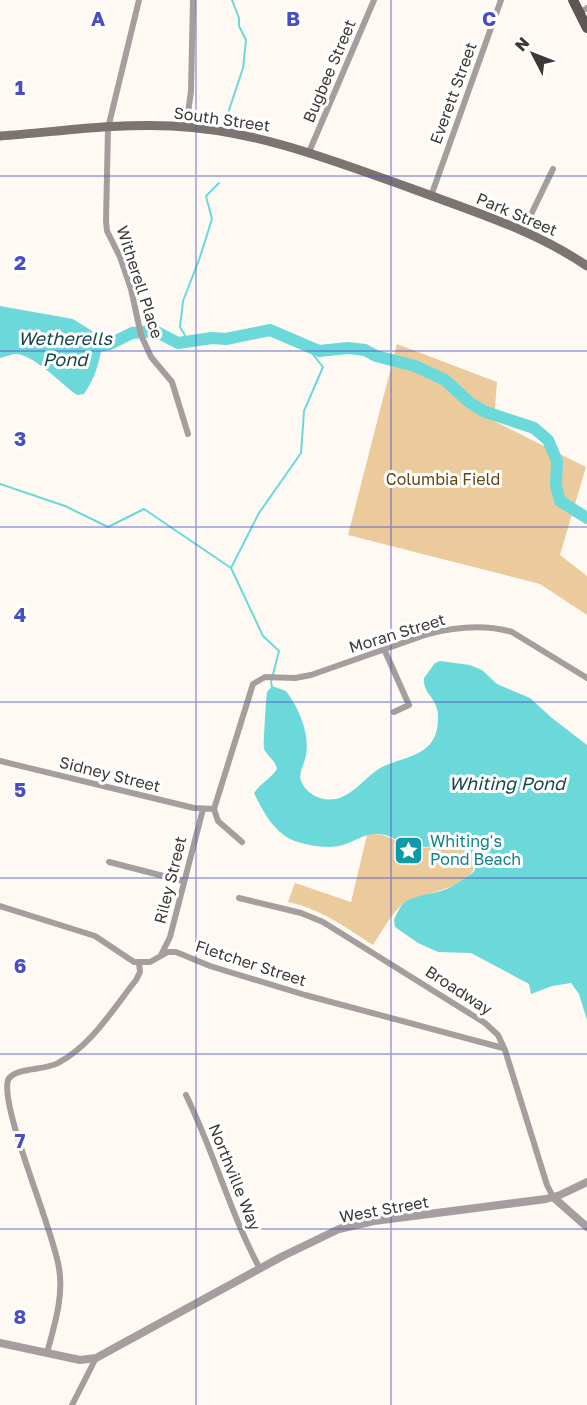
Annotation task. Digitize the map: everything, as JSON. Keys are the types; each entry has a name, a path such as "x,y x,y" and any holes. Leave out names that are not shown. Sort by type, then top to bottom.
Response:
{"main road":[{"path":"573,0 583,11 587,28"},
{"name":"South Street","path":"0,136 108,128 186,127 256,137 309,152 431,196"},
{"name":"Park Street","path":"431,196 523,231 551,244 587,266"}],"street":[{"name":"Witherell Place","path":"140,0 108,128 105,221 107,231 120,257 140,333 152,357 172,382 188,434"},
{"path":"186,127 191,91 194,0"},
{"name":"Bugbee Street","path":"309,152 374,0"},
{"name":"Everett Street","path":"431,196 501,0"},
{"path":"523,231 553,169"},
{"name":"Moran Street","path":"214,809 251,689 256,681 271,677 295,678 311,675 446,629 477,627 499,628 512,632 587,678"},
{"path":"384,649 409,705 394,712"},
{"name":"Sidney Street","path":"0,761 203,809 214,809"},
{"name":"Riley Street","path":"160,957 170,936 203,809"},
{"path":"214,809 218,821 242,842"},
{"path":"109,862 183,881"},
{"name":"Broadway","path":"239,898 301,913 328,925 485,1023 498,1035 546,1185 553,1197 587,1227"},
{"path":"0,906 95,936 128,959 138,963 140,972 94,1033 73,1054 46,1068 16,1072 5,1085 5,1107 55,1248 60,1270 59,1304 47,1353"},
{"name":"Fletcher Street","path":"138,963 150,962 168,952 176,952 210,966 305,995 396,1021 503,1047"},
{"name":"Northville Way","path":"186,1095 205,1136 239,1227 260,1269"},
{"name":"West Street","path":"96,1358 322,1236 350,1225 553,1197 587,1182"},
{"path":"0,1343 80,1360 96,1358"},
{"path":"72,1405 96,1358"}],"green space":[{"name":"Columbia Field","path":"397,344 497,382 494,421 586,467 560,555 587,576 587,615 540,584 348,535"},
{"path":"367,835 385,836 410,846 454,848 475,857 474,867 469,875 460,882 401,906 373,945 322,914 288,902 295,883 351,902"}],"water":[{"name":"Wetherells Pond","path":"0,306 73,319 92,331 102,345 96,371 84,394 77,395 30,358 14,354 0,358"},
{"name":"Whiting Pond","path":"440,661 470,665 482,670 497,684 530,698 587,745 587,1020 579,994 571,983 552,986 531,994 529,984 471,953 438,952 418,943 395,927 394,920 407,901 448,888 472,873 476,860 471,854 452,848 411,846 387,835 378,834 364,836 332,847 303,843 290,839 277,829 254,793 277,769 264,749 267,692 272,686 286,691 295,705 305,730 307,747 300,775 304,787 319,798 332,799 349,793 384,766 416,754 430,744 437,729 438,715 434,702 425,687 424,678 435,663"}],"waterway":[{"path":"225,122 243,68 246,40 239,26 239,18 232,0"},
{"path":"189,342 180,327 183,301 212,219 206,196 219,183"},
{"path":"87,348 110,344 132,333 155,331 178,343 212,338 226,339 270,330 319,351 348,348 365,350 376,356 415,366 445,380 469,402 483,411 534,428 548,440 557,461 556,486 560,501 587,518"},
{"path":"231,568 259,513 301,453 304,411 323,367 307,347"},
{"path":"0,484 65,506 108,527 144,509 231,568 263,636 279,651 271,682 272,687"}],"place":[{"name":"Whiting's Pond Beach","path":"409,850"}]}
